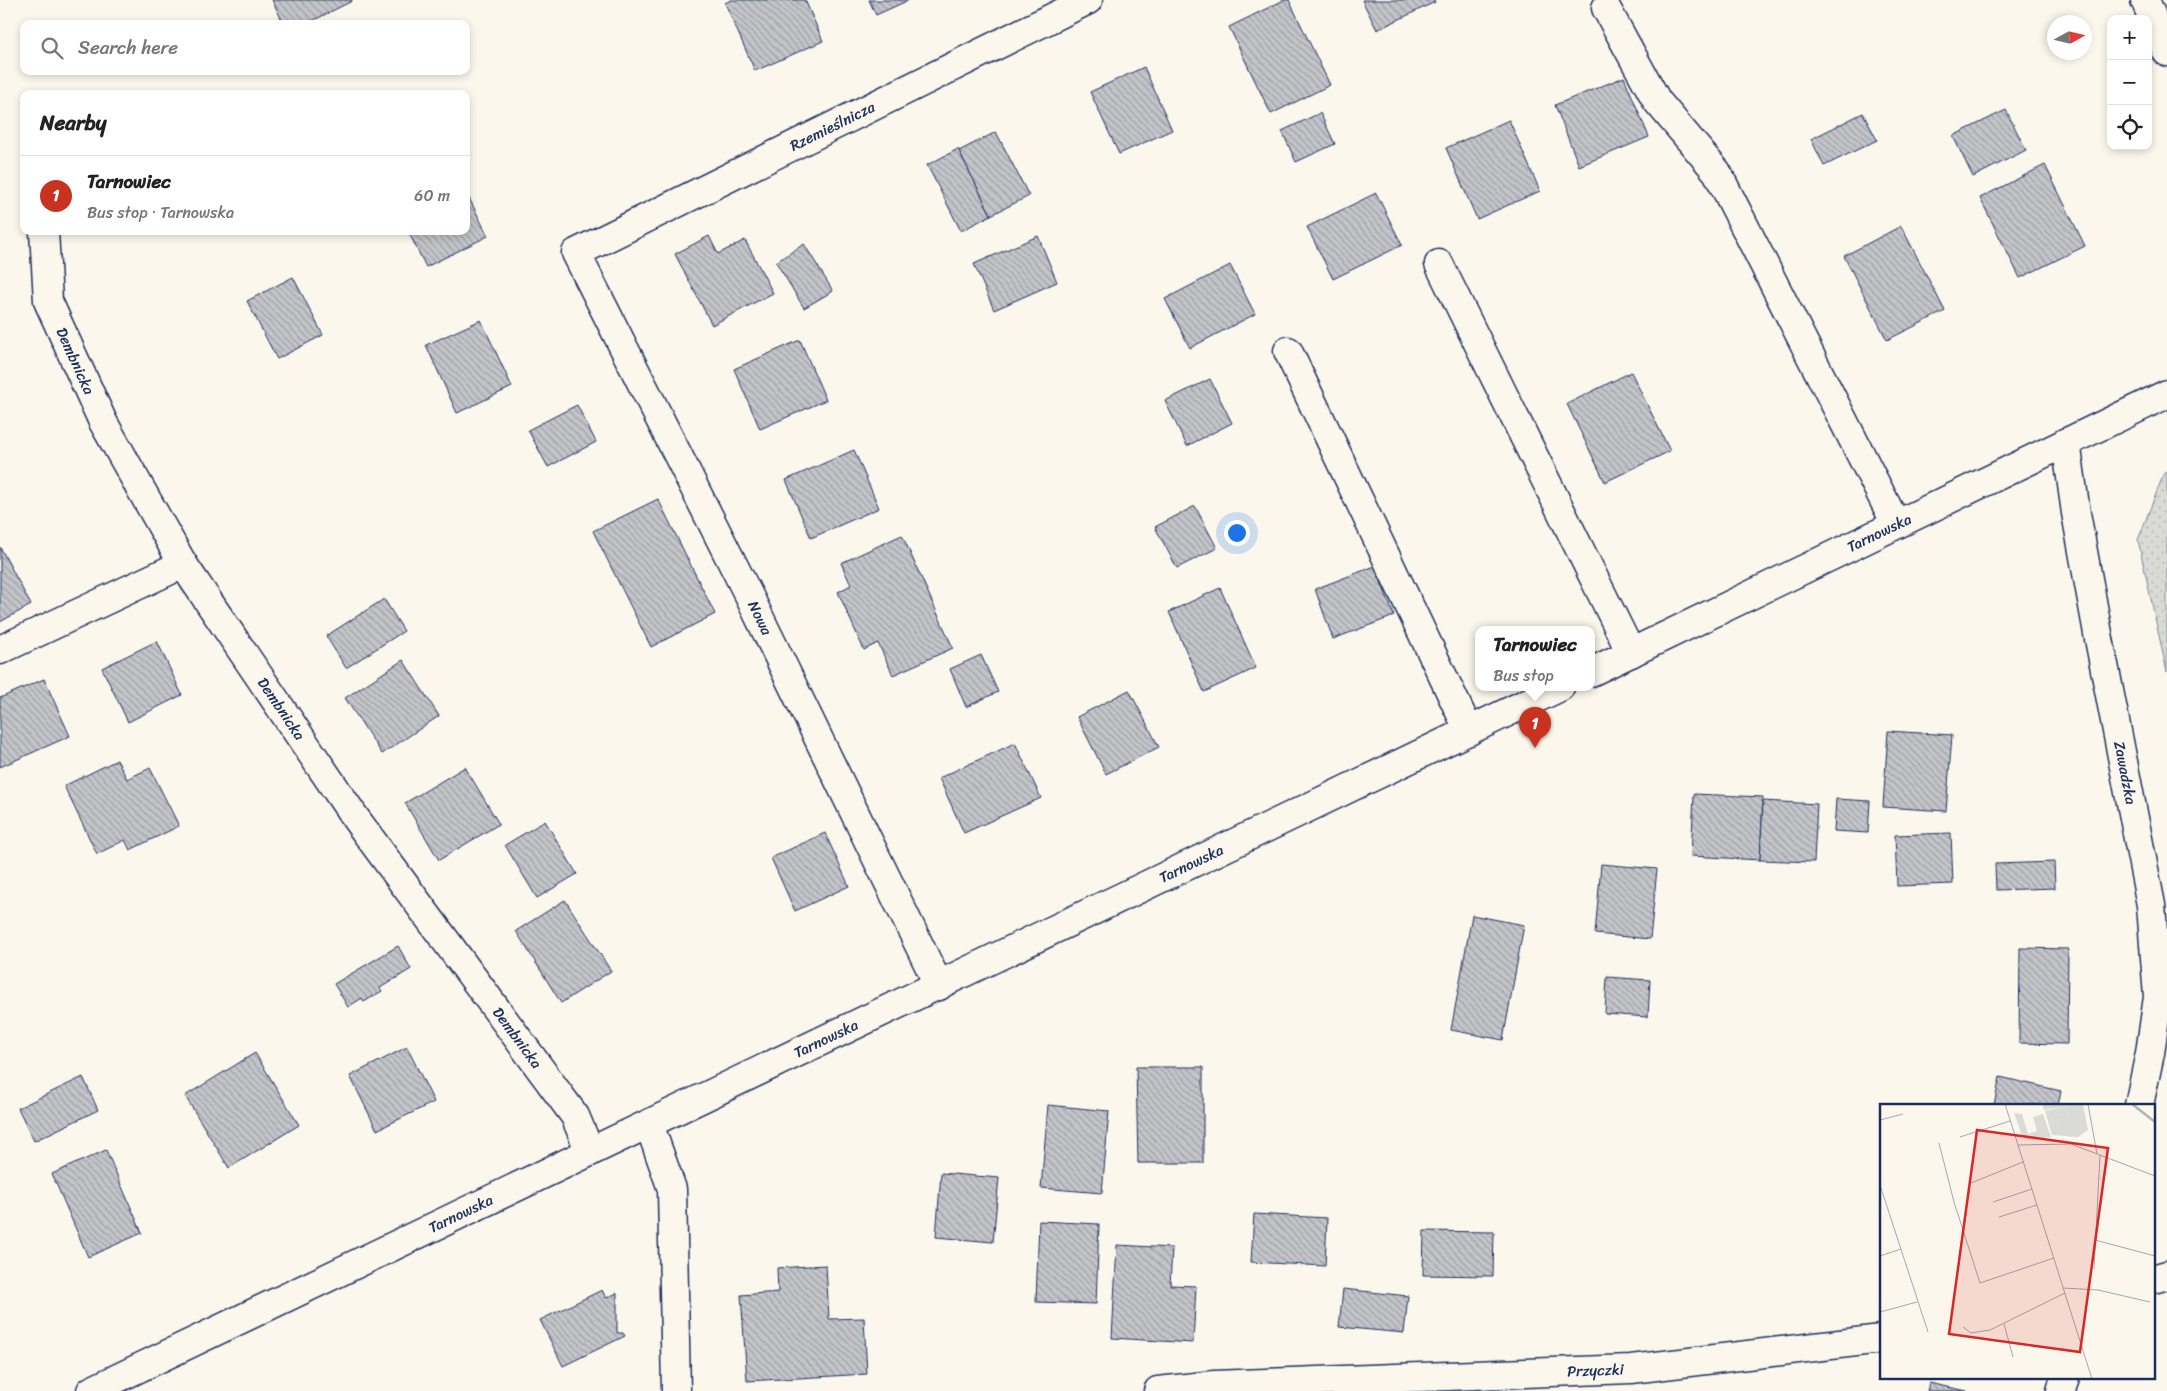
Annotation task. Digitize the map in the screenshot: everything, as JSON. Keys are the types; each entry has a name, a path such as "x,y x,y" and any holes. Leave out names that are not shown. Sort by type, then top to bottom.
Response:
{"street":[{"name":"Rzemieślnicza","path":"576,253 1088,0"},
{"path":"2144,0 2167,52"},
{"path":"1606,8 1657,101 1717,172 1896,524"},
{"name":"Dembnicka","path":"44,235 48,301 103,422 183,564 356,819 575,1116 590,1152"},
{"name":"Nowa","path":"576,253 750,598 938,986"},
{"path":"1439,264 1631,652"},
{"path":"1288,351 1468,731"},
{"name":"Tarnowska","path":"1595,670 2167,394"},
{"name":"Zawadzka","path":"2066,442 2076,513 2097,629 2151,904 2158,997 2149,1060 2139,1104"},
{"path":"0,650 183,564"},
{"name":"Tarnowska","path":"92,1391 1552,691"},
{"path":"649,1124 672,1189 676,1391"},
{"path":"2154,1279 2167,1275"},
{"name":"Przyczki","path":"1158,1391 1631,1368 1880,1339"},
{"path":"2061,1391 2065,1378"}],"shaded area":[{"path":"2167,472 2167,672 2138,540 2164,473"}],"building":[{"path":"272,0 352,0 314,20 282,20"},
{"path":"731,0 805,0 823,41 755,71 725,3"},
{"path":"869,0 909,0 876,15"},
{"path":"1284,0 1289,0 1330,85 1271,114 1229,27"},
{"path":"1362,0 1434,0 1435,2 1377,30"},
{"path":"1144,67 1172,130 1119,154 1090,92"},
{"path":"1624,77 1649,137 1579,166 1555,105"},
{"path":"2006,110 2026,150 1973,177 1953,136"},
{"path":"1320,113 1335,144 1296,162 1282,131"},
{"path":"1863,113 1877,140 1824,166 1811,139"},
{"path":"1509,120 1540,191 1477,219 1446,148"},
{"path":"996,132 1029,196 991,215 959,151"},
{"path":"958,149 991,215 961,231 927,165"},
{"path":"2045,165 2085,246 2020,278 1980,198"},
{"path":"1376,193 1402,245 1333,279 1307,227"},
{"path":"470,200 488,236 426,267 410,235 470,235"},
{"path":"1901,226 1945,311 1887,340 1844,256"},
{"path":"709,236 718,254 745,240 773,293 712,325 675,254"},
{"path":"1038,236 1057,282 994,310 974,264"},
{"path":"804,244 833,291 804,308 776,262"},
{"path":"1230,265 1255,314 1190,348 1165,299"},
{"path":"293,277 323,335 277,359 247,301"},
{"path":"481,320 512,387 457,413 426,345"},
{"path":"800,340 826,400 760,429 734,369"},
{"path":"1631,372 1670,451 1605,482 1567,404"},
{"path":"1210,379 1232,423 1187,446 1165,401"},
{"path":"577,405 596,442 548,467 528,430"},
{"path":"854,450 879,508 811,538 786,480"},
{"path":"658,499 715,614 651,647 593,531"},
{"path":"1195,506 1217,548 1177,568 1155,527"},
{"path":"902,535 953,648 893,675 878,643 864,650 838,592 851,585 841,563"},
{"path":"0,547 31,605 0,622"},
{"path":"1375,566 1394,616 1333,639 1315,589"},
{"path":"1220,588 1256,668 1204,692 1169,612"},
{"path":"384,599 404,631 346,668 326,636"},
{"path":"157,641 182,695 128,722 102,668"},
{"path":"981,655 998,692 966,707 950,669"},
{"path":"403,660 439,716 382,754 345,698"},
{"path":"44,679 70,736 0,767 0,698"},
{"path":"1129,690 1159,747 1106,774 1077,717"},
{"path":"1888,731 1952,735 1946,811 1883,807"},
{"path":"1015,743 1041,798 964,833 939,778"},
{"path":"117,760 127,779 150,768 179,826 130,850 125,840 97,854 64,786"},
{"path":"465,767 499,824 439,860 405,803"},
{"path":"1694,794 1763,797 1760,860 1691,856"},
{"path":"1836,799 1870,801 1868,833 1834,831"},
{"path":"1763,801 1817,804 1814,862 1760,860"},
{"path":"545,821 577,874 537,898 505,845"},
{"path":"825,833 849,886 795,911 771,858"},
{"path":"1951,833 1953,884 1897,886 1895,835"},
{"path":"2054,862 2055,888 1996,890 1995,864"},
{"path":"1601,864 1657,869 1650,939 1595,934"},
{"path":"565,900 611,971 561,1003 516,931"},
{"path":"1472,915 1524,925 1503,1040 1451,1030"},
{"path":"398,946 411,969 380,988 382,991 364,1002 362,998 348,1007 334,984"},
{"path":"2020,948 2068,949 2067,1044 2019,1043"},
{"path":"1607,977 1650,980 1648,1017 1605,1014"},
{"path":"407,1047 434,1102 377,1130 350,1076"},
{"path":"255,1053 299,1125 229,1168 185,1096"},
{"path":"1136,1067 1203,1067 1203,1163 1138,1163"},
{"path":"83,1077 98,1110 34,1141 18,1108"},
{"path":"2000,1077 2061,1091 2058,1104 1994,1104"},
{"path":"1048,1105 1109,1111 1102,1193 1041,1188"},
{"path":"106,1150 142,1233 88,1257 52,1174"},
{"path":"941,1173 999,1178 993,1242 936,1237"},
{"path":"1254,1214 1327,1218 1325,1266 1251,1262"},
{"path":"1039,1221 1099,1224 1096,1304 1036,1302"},
{"path":"1424,1231 1494,1232 1493,1276 1423,1275"},
{"path":"1117,1245 1172,1248 1170,1285 1196,1286 1193,1343 1112,1338"},
{"path":"826,1265 829,1319 864,1318 867,1374 747,1381 741,1295 778,1292 777,1268"},
{"path":"1343,1289 1408,1296 1404,1333 1339,1327"},
{"path":"602,1290 606,1298 617,1293 617,1333 623,1333 625,1336 563,1366 540,1320"},
{"path":"1929,1383 1967,1391 1927,1391"}],"place":[{"name":"Tarnowiec","path":"1535,748"}]}
